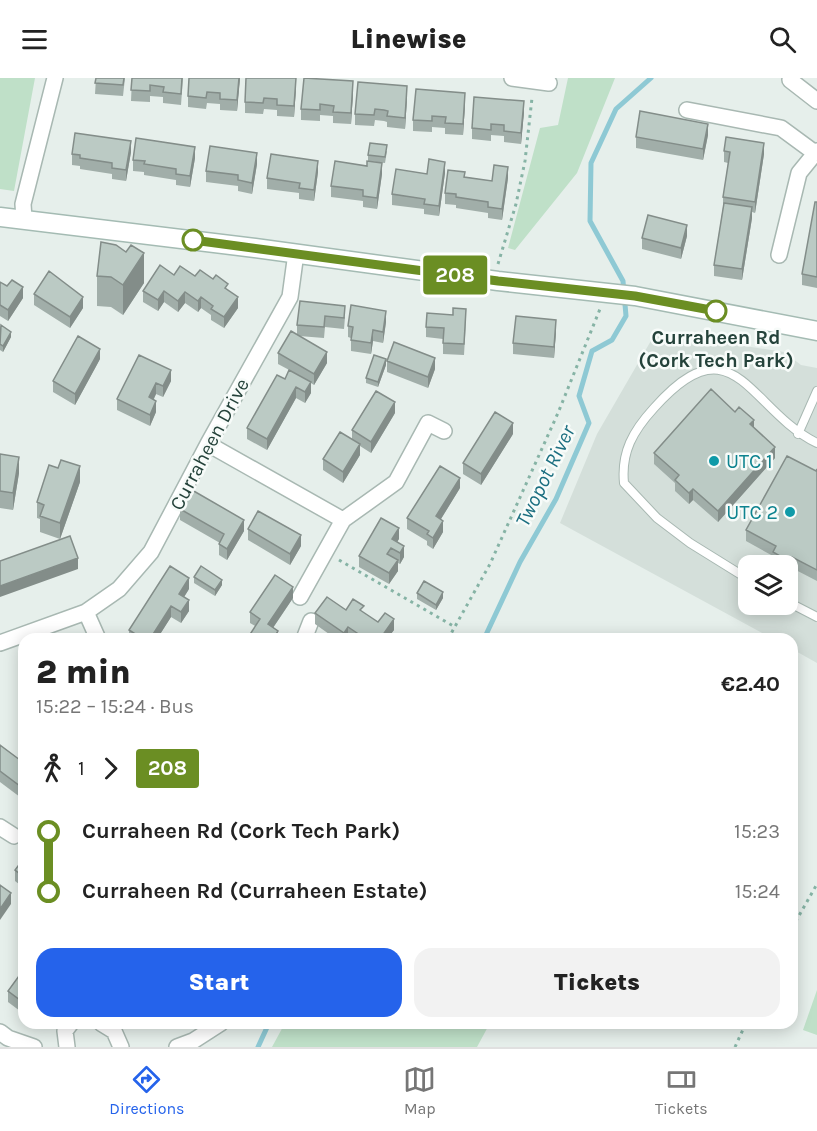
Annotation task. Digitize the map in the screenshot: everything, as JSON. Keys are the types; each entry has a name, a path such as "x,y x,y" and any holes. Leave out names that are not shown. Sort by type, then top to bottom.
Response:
{"street":[{"path":"24,219 23,204 55,78"},
{"path":"512,78 549,83"},
{"path":"791,79 817,101"},
{"path":"687,110 780,128 816,152 799,173 779,255"},
{"path":"0,217 296,253 498,281 635,296 817,331"},
{"name":"Curraheen Drive","path":"26,633 86,612 119,589 151,552 290,297 296,253"},
{"path":"300,597 343,520 396,482 428,423 444,430"},
{"path":"208,444 343,520"},
{"path":"86,612 95,633"},
{"path":"306,633 311,621"},
{"name":"Curraheen Drive","path":"0,642 18,636"},
{"path":"66,1029 68,1047"},
{"path":"111,1029 114,1031 121,1047"},
{"path":"177,1047 193,1041 212,1029"},
{"path":"0,1032 8,1038 34,1047"}],"lane":[{"path":"738,573 690,543 657,518 624,483 624,455 642,422 668,392 688,376 710,368 736,375 798,434 817,443"},
{"path":"798,434 817,391"},
{"path":"798,607 817,617"}],"path":[{"path":"498,281 499,262 516,204 525,161 533,81"},
{"path":"452,633 490,564 558,413 605,293"},
{"path":"326,552 455,627"},
{"path":"798,917 817,884"},
{"path":"735,1047 743,1029"}],"shaded area":[{"path":"656,332 784,352 801,365 817,368 817,663 798,652 798,633 762,633 560,523 597,434"}],"green space":[{"path":"0,78 35,78 14,191 0,189"},
{"path":"568,78 615,78 577,173 515,250 508,248 540,128 558,125"},
{"path":"817,990 817,1035 803,1030"},
{"path":"282,1029 487,1029 477,1047 272,1047"}],"building":[{"path":"96,78 124,78 123,85 95,83"},
{"path":"132,78 182,78 181,94 163,92 164,87 150,85 150,91 131,90"},
{"path":"189,78 239,78 237,100 220,99 220,93 207,92 206,98 188,96"},
{"path":"246,78 296,78 294,106 277,105 277,99 264,98 263,103 245,102"},
{"path":"304,78 353,81 351,113 333,112 334,106 320,104 320,110 301,109"},
{"path":"358,82 407,86 405,118 387,116 388,111 375,109 374,115 355,114"},
{"path":"416,89 465,93 463,124 445,123 446,117 432,116 432,121 413,120"},
{"path":"474,97 524,101 521,133 504,131 504,125 491,124 491,130 472,128"},
{"path":"640,111 708,124 703,149 636,137"},
{"path":"75,133 131,141 126,170 112,168 112,163 80,158 80,155 72,154"},
{"path":"726,137 764,143 755,202 723,197 730,152 724,151"},
{"path":"136,138 195,147 190,176 176,174 176,169 133,160"},
{"path":"370,143 387,145 385,157 368,155"},
{"path":"210,146 257,153 252,183 238,180 238,175 206,171"},
{"path":"271,154 318,161 314,190 299,188 300,183 267,178"},
{"path":"429,159 445,162 439,206 424,204 425,199 392,194 396,169 427,174"},
{"path":"335,161 367,166 367,161 382,163 377,198 363,196 363,190 331,186"},
{"path":"494,165 508,167 502,209 488,207 488,202 445,193 448,170 465,172 464,177 492,181"},
{"path":"815,202 817,202 817,277 802,274"},
{"path":"724,203 752,207 742,269 714,265"},
{"path":"648,215 687,225 681,248 642,238"},
{"path":"101,242 116,245 126,252 131,245 144,253 123,285 111,277 97,276"},
{"path":"160,265 174,275 180,266 195,276 200,270 213,279 216,275 228,284 225,288 238,297 224,317 211,309 213,306 201,297 198,301 185,292 178,301 164,291 158,300 143,291"},
{"path":"49,271 83,297 70,317 34,294"},
{"path":"12,280 23,287 8,310 0,305 0,282 7,286"},
{"path":"300,301 345,306 344,318 325,316 324,327 297,325"},
{"path":"351,305 386,311 383,332 373,330 371,343 351,340 353,327 348,326"},
{"path":"453,308 466,309 464,344 443,343 444,328 426,327 427,313 453,315"},
{"path":"516,316 556,320 554,347 513,343"},
{"path":"1,325 11,332 3,346 0,344"},
{"path":"291,331 327,352 314,374 278,353"},
{"path":"78,336 100,349 75,394 53,381"},
{"path":"394,342 435,358 428,377 387,361"},
{"path":"139,355 171,370 163,386 156,383 149,397 156,401 150,415 117,399"},
{"path":"374,355 386,359 378,382 366,378"},
{"path":"289,370 311,382 305,392 296,387 267,439 247,428 277,375 285,379"},
{"name":"UTC 1","path":"711,389 735,412 739,407 754,420 750,424 775,447 718,511 693,489 689,493 675,480 679,475 654,453"},
{"path":"376,391 395,402 371,442 352,430"},
{"path":"495,412 513,423 481,474 463,463"},
{"path":"340,432 360,444 343,472 323,459"},
{"path":"0,454 19,457 13,493 0,491"},
{"name":"UTC 2","path":"787,456 816,471 817,469 817,570 798,560 798,555 778,555 773,552 776,546 746,530"},
{"path":"61,460 80,466 60,523 40,516 44,505 37,502 49,465 58,468"},
{"path":"440,466 460,478 436,516 443,521 433,538 427,534 429,531 407,518"},
{"path":"192,490 244,520 227,549 219,544 224,534 180,509"},
{"path":"258,511 301,535 290,554 248,529"},
{"path":"381,518 399,528 392,539 404,546 400,553 391,548 387,554 398,560 389,573 359,556"},
{"path":"70,536 78,558 0,586 0,561"},
{"path":"170,566 189,578 179,594 189,600 181,612 171,606 154,633 134,633 129,630"},
{"path":"201,566 222,580 215,590 194,577"},
{"path":"275,575 293,587 268,624 278,631 277,633 251,633 260,619 250,612"},
{"path":"424,581 443,592 436,605 417,593"},
{"path":"327,597 346,610 353,599 364,606 360,610 378,622 385,613 394,619 384,633 357,633 348,627 344,633 315,613"},
{"path":"0,745 18,758 18,784 0,771"},
{"path":"0,885 11,893 0,909"},
{"path":"18,977 18,998 8,991"}],"waterway":[{"name":"Twopot River","path":"487,633 520,562 556,499 589,423 579,396 592,351 612,340 626,316 623,281 590,221 591,163 616,109 651,78"},
{"name":"Twopot River","path":"258,1047 266,1029"}],"bus line":[{"name":"208","path":"193,240 498,281 635,296 716,311"}],"place":[{"name":"Curraheen Rd (Cork Tech Park)","path":"716,311"},
{"name":"UTC 1","path":"714,461"},
{"name":"UTC 2","path":"790,512"}]}
